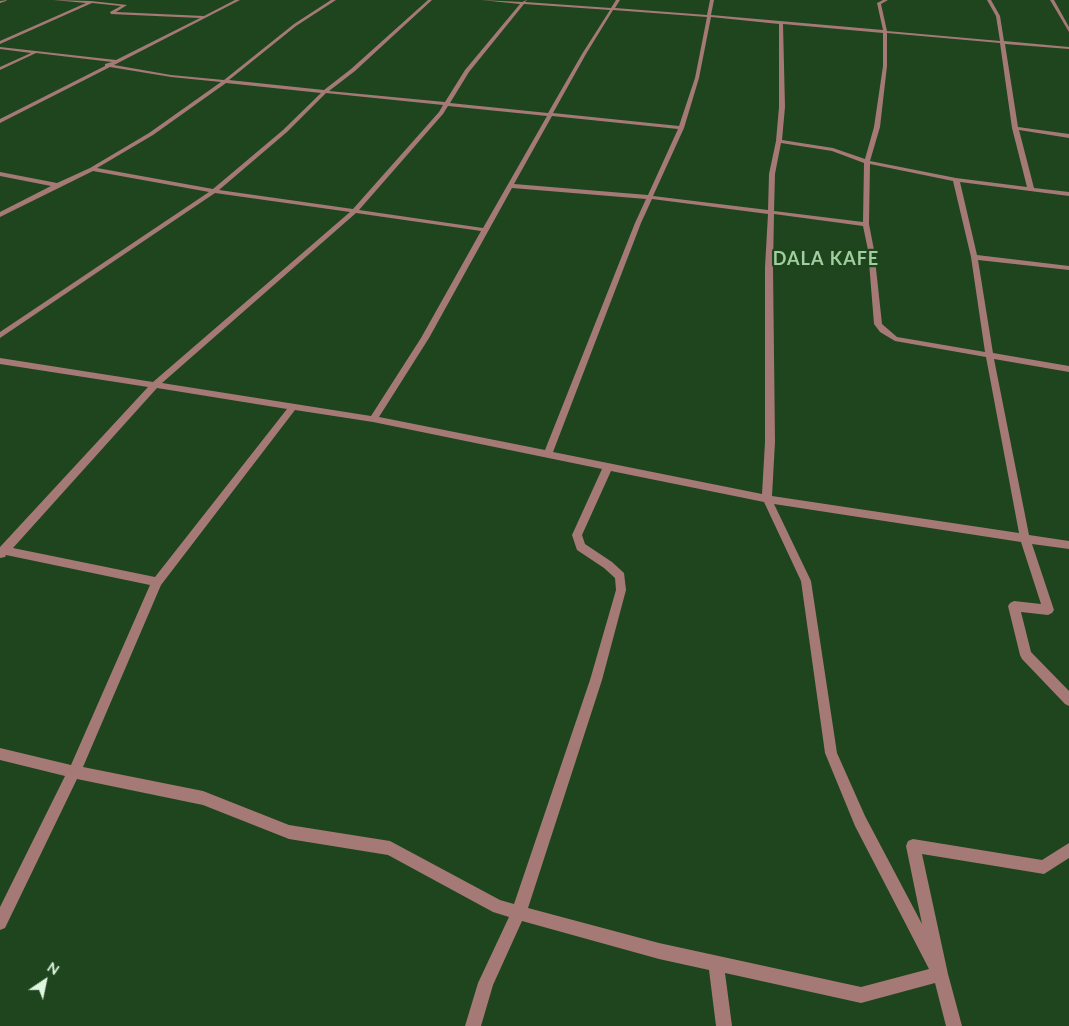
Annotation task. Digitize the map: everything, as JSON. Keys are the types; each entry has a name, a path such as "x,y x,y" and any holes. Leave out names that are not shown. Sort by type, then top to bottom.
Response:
{"street":[{"path":"0,2 5,0"},
{"path":"55,0 125,5 111,13 205,17"},
{"path":"0,44 91,2 130,0"},
{"path":"0,121 238,0"},
{"path":"0,215 92,169 151,134 295,26 334,0"},
{"path":"0,336 214,191 285,131 326,91 430,0"},
{"path":"483,0 708,16 1069,48"},
{"path":"373,419 425,338 611,9 618,0"},
{"path":"548,454 648,197 681,128 697,78 712,0"},
{"path":"886,0 879,3 885,32 885,66 877,127 867,162 866,224 871,250 878,324 895,339 1069,368"},
{"path":"989,0 998,16 1015,128 1031,189"},
{"path":"1052,0 1069,31"},
{"path":"2,553 156,385 354,211 449,103 466,71 524,2"},
{"path":"781,22 782,97 779,141 772,174 769,267 770,442 767,499 806,581 831,753 860,821 940,974"},
{"path":"0,48 115,61"},
{"path":"0,69 34,52"},
{"path":"107,65 224,81 681,128"},
{"path":"1015,128 1069,136"},
{"path":"779,141 833,150 867,162 956,180 1069,194"},
{"path":"92,169 214,191 485,230"},
{"path":"0,174 57,185"},
{"path":"956,180 974,257 990,355 1025,539 1048,610 1014,606 1026,655 1069,700"},
{"path":"511,186 648,197 866,224"},
{"path":"974,257 1069,268"},
{"path":"0,361 373,419 767,499 1069,545"},
{"path":"0,924 74,772 157,582 293,406"},
{"path":"473,1026 486,983 519,912 596,680 621,590 620,576 608,565 581,547 577,536 608,466"},
{"path":"2,553 157,582"},
{"path":"0,754 74,772 203,798 289,832 390,848 498,907 659,951 862,995 940,974"},
{"path":"954,1026 940,974 913,846 1044,867 1069,850"},
{"path":"716,963 724,1026"}],"district":[{"name":"DALA KAFE","path":"826,259"}]}
